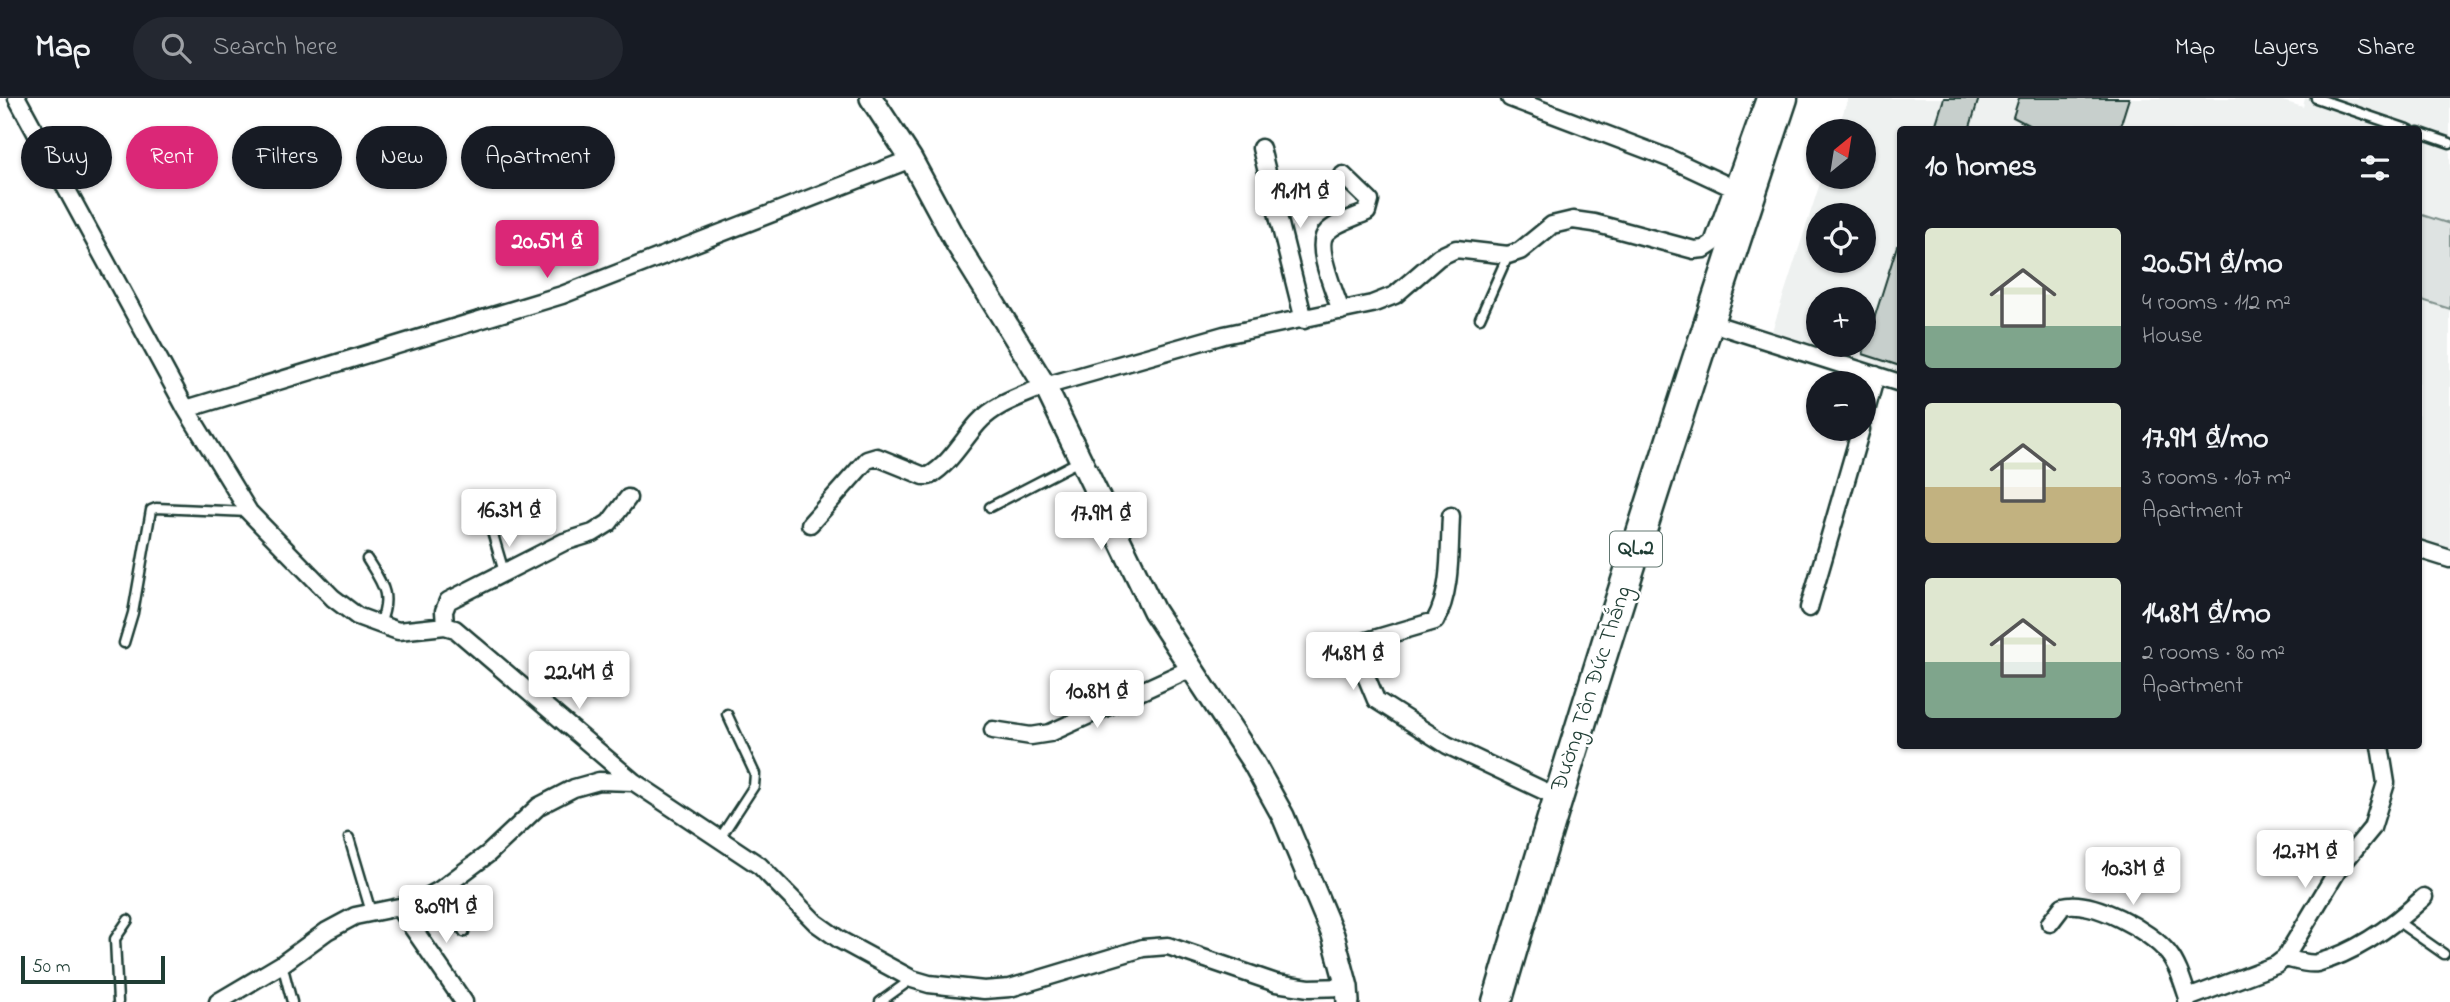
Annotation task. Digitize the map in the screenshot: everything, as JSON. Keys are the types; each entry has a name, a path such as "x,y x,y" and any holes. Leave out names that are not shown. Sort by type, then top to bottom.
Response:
{"highway":[{"name":"Đường Tôn Đức Thắng","path":"1497,1002 1557,797 1783,98"}],"street":[{"path":"17,98 186,410 249,512 333,598 357,616 398,631 445,626 455,629 634,782 760,866 817,923 840,940 912,979 929,984 984,990 1010,988 1143,948 1168,946 1276,983 1347,995 1333,935 1283,816 1253,762 1154,611 1045,386 957,244 911,159 871,98"},
{"path":"1510,98 1671,159 1733,188"},
{"path":"810,524 867,460 877,457 929,476 958,450 977,424 990,412 1045,386 1224,335 1372,304 1395,295 1439,257 1456,249 1508,255 1520,251 1552,225 1573,220 1594,223 1694,250 1704,249 1713,243 1765,98"},
{"path":"1261,148 1304,320"},
{"path":"186,410 562,295 911,159"},
{"path":"1341,311 1321,242 1329,229 1367,212 1370,201 1343,175"},
{"path":"1709,322 1863,371"},
{"path":"1876,375 1897,382"},
{"path":"1809,608 1858,441"},
{"path":"445,626 444,611 448,601 564,542 593,533 609,523 628,498"},
{"path":"1451,516 1447,584 1435,621 1367,641 1358,649 1358,657 1376,700 1447,745 1557,797"},
{"path":"2422,550 2450,559"},
{"path":"993,730 1031,736 1050,733 1192,668"},
{"path":"2050,923 2063,906 2082,904 2094,907 2150,936 2171,956 2188,1000 2276,965 2285,958 2340,868 2372,828 2386,783 2380,749"},
{"path":"218,1002 282,964 327,931 355,916 399,908 440,890 488,854 539,806 574,788 599,781 634,782"},
{"path":"2285,958 2315,964 2367,941 2397,921 2424,897"},
{"path":"399,908 464,1002"}],"lane":[{"path":"2316,98 2398,126"},
{"path":"2422,133 2450,143"},
{"path":"1480,318 1508,255"},
{"path":"990,507 1081,460"},
{"path":"124,643 133,613 151,510 156,508 249,512"},
{"path":"489,521 504,572"},
{"path":"367,559 386,593 387,605 380,624"},
{"path":"720,838 754,786 755,774 727,714"},
{"path":"349,838 371,912"},
{"path":"440,890 464,932"},
{"path":"118,1002 115,939 128,920"},
{"path":"2397,921 2444,954"},
{"path":"282,964 292,1002"},
{"path":"880,1002 912,979"}],"shaded area":[{"path":"1848,98 2273,98 2303,107 2305,98 2450,98 2450,552 2422,543 2422,126 1897,126 1897,372 1851,357 1876,357 1876,287 1806,287 1806,342 1772,331 1806,226 1806,273 1876,273 1876,203 1814,203 1818,189 1876,189 1876,119 1841,119"},
{"path":"2422,215 2450,224 2450,309 2422,300"}],"building":[{"path":"1944,98 1979,98 1970,126 1935,126"},
{"path":"2019,98 2129,98 2120,126 2030,126 2013,117"},
{"path":"1897,246 1897,365 1872,357 1876,357 1876,313"}]}
